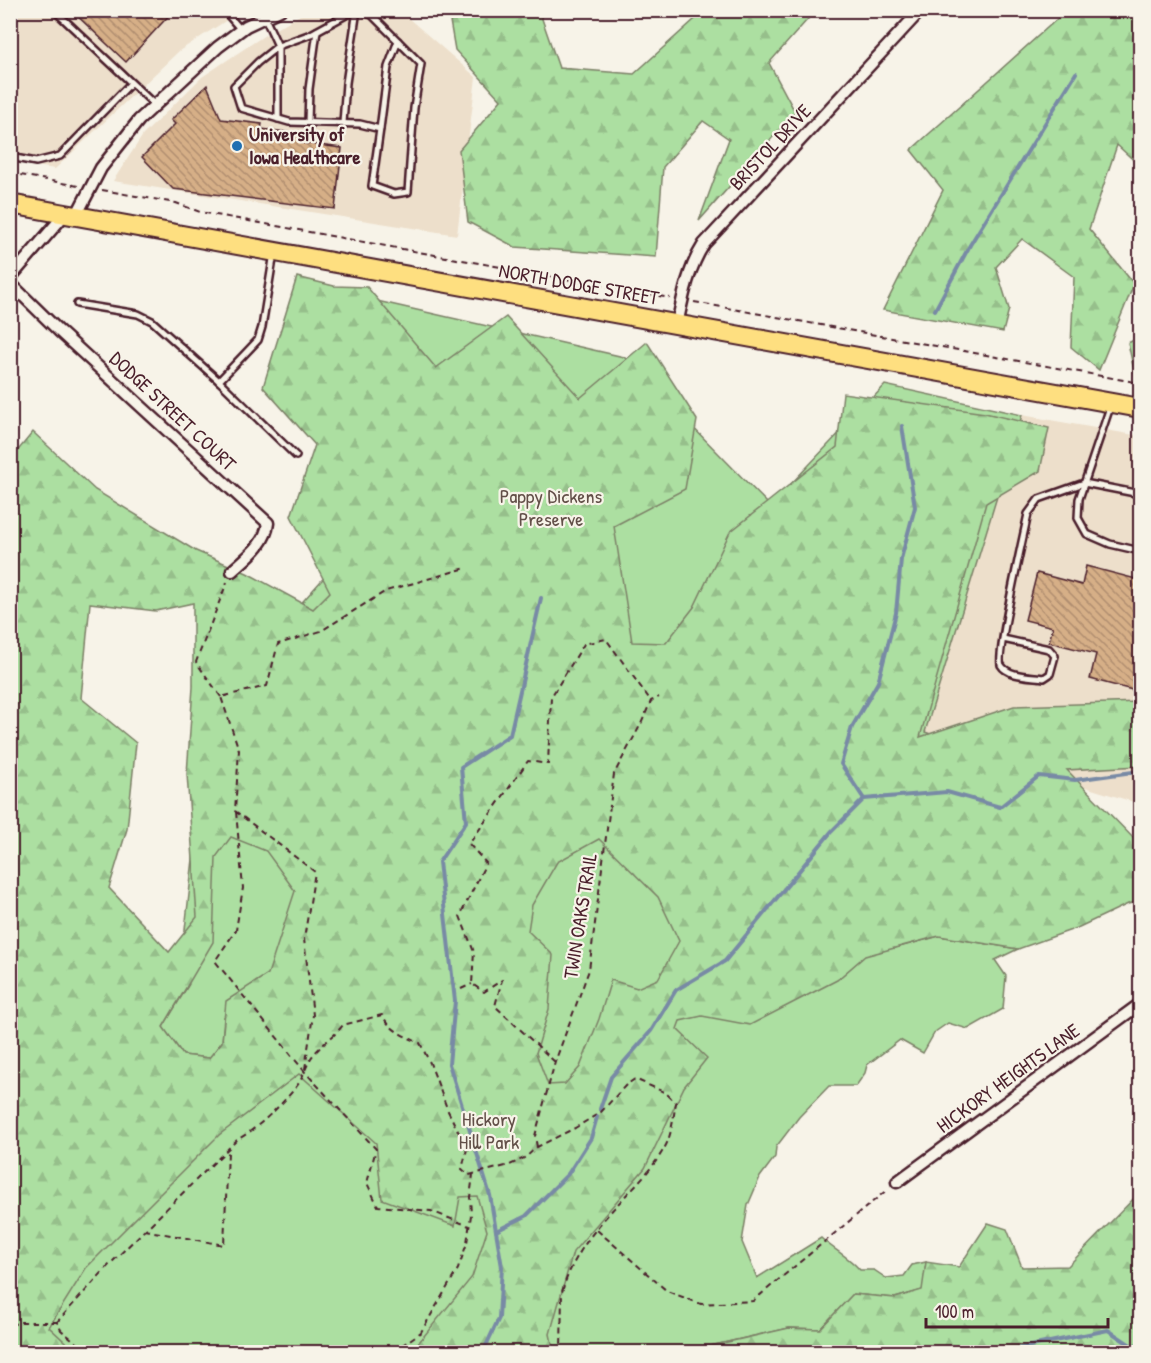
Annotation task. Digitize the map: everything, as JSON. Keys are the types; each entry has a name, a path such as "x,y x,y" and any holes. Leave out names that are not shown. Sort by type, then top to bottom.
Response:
{"main road":[{"name":"NORTH DODGE STREET","path":"10,204 1140,408"}],"street":[{"path":"10,278 70,215 126,134 155,105 218,47 241,30 280,10"},
{"name":"BRISTOL DRIVE","path":"677,325 688,274 704,244 921,10"},
{"name":"DODGE STREET COURT","path":"10,283 268,523 263,541 232,570"},
{"name":"HICKORY HEIGHTS LANE","path":"897,1182 1140,1004"}],"lane":[{"path":"54,10 155,105"},
{"path":"224,10 241,30"},
{"path":"343,123 346,83 357,10"},
{"path":"380,129 360,124 289,122 278,119 241,108 234,86 278,46 317,31 357,10 372,15 398,41 421,64 414,108 408,192 394,194 372,186 380,129 388,67 398,41"},
{"path":"264,18 278,46 278,119"},
{"path":"308,122 309,89 317,31"},
{"path":"10,157 36,162 60,156 131,83"},
{"path":"219,381 258,340 274,252"},
{"path":"77,304 138,314 152,321 219,381 296,456"},
{"path":"1112,403 1079,499 1078,518 1087,534 1110,544 1140,550"},
{"path":"1003,639 1049,649 1055,656 1050,674 1044,678 1010,672 1002,668 999,660 1003,639 1028,514 1039,499 1084,483 1140,494"}],"path":[{"path":"10,173 176,203 200,212 1140,383"},
{"path":"221,697 267,686 278,644 321,631 386,591 466,568"},
{"path":"232,570 196,662 221,697 239,750 236,811 243,888 236,930 215,961 305,1072 376,1149 367,1184 378,1206 431,1211 469,1226"},
{"path":"472,984 474,952 460,916 486,863 469,844 528,761 549,764 551,698 584,644 606,639 651,701 659,697"},
{"name":"TWIN OAKS TRAIL","path":"537,1147 535,1136 555,1062 589,970 614,774 651,701"},
{"path":"236,811 315,872 304,939 313,1016 305,1072"},
{"path":"472,984 484,992 502,980 495,1006 555,1062"},
{"path":"461,989 472,984"},
{"path":"10,1325 21,1322 57,1322 144,1230 291,1094 311,1058 335,1036 343,1025 382,1015 388,1026 402,1036 420,1043 430,1063 444,1103 467,1149 462,1169 469,1175 510,1165 526,1157 537,1147 601,1112 626,1085 635,1079 666,1094 676,1103 671,1131 664,1148 643,1179 612,1210 597,1230 575,1262 565,1283 562,1292 561,1353"},
{"path":"144,1230 224,1245 228,1150"},
{"path":"393,1353 421,1332 447,1290 462,1260 471,1215 470,1189 473,1175"},
{"path":"597,1230 667,1291 701,1304 753,1301 897,1182"},
{"path":"57,1322 61,1330 88,1353"}],"shaded area":[{"path":"10,11 241,11 179,51 55,169 11,162"},
{"path":"307,11 400,11 476,77 457,235 113,181 143,135 202,77 265,35"},
{"path":"1022,415 1140,436 1140,804 1024,768 925,732"}],"green space":[{"path":"460,11 534,11 540,13 559,68 634,74 704,11 815,11 769,63 795,112 699,221 729,139 703,121 663,167 656,257 515,247 468,222 459,150 501,100 455,50 450,21"},
{"path":"1066,11 1140,11 1140,166 1117,145 1089,229 1134,284 1099,370 1071,347 1074,277 1022,239 996,267 1009,309 1003,332 883,310 943,190 911,150"},
{"name":"Pappy Dickens Preserve","path":"297,277 334,286 367,287 436,368 506,317 580,398 647,342 697,420 685,489 614,526 632,642 666,643 694,607 730,532 837,447 843,393 985,413 1049,428 1040,471 986,503 920,737 1014,706 1140,702 1140,766 1067,770 1140,845 1140,901 1128,904 1077,928 1018,949 939,936 865,956 837,980 750,1025 702,1016 680,1021 677,1029 707,1058 684,1087 645,1168 573,1252 550,1334 554,1352 411,1352 472,1277 487,1231 477,1196 460,1197 455,1226 382,1199 376,1143 299,1074 219,1135 86,1268 49,1327 76,1352 11,1352 10,460 33,432 95,490 196,551 247,573 313,609 330,592 291,516 315,445 263,387","holes":["90,603 156,611 193,603 193,687 187,774 197,917 169,952 109,888 127,829 136,743 81,698","231,837 266,851 295,891 268,974 226,1001 222,1042 209,1058 183,1055 163,1027 213,942 216,857","599,839 658,897 679,941 658,979 637,988 611,980 580,1067 565,1084 548,1085 536,1053 549,1009 553,955 528,931 532,905 557,862"]},
{"name":"Hickory Hill Park","path":"311,286 624,357 770,506 885,385 1022,415 925,732 1024,768 896,948 939,936 1018,949 995,960 1006,976 1003,1009 968,1029 948,1023 935,1032 923,1053 900,1040 867,1065 865,1073 856,1086 829,1086 799,1117 776,1147 775,1157 760,1177 748,1205 742,1242 757,1278 821,1238 860,1270 874,1270 886,1278 904,1276 912,1265 926,1262 923,1290 895,1298 853,1294 820,1329 789,1328 684,1352 11,1352 10,1203 260,1050 224,1017 222,1042 209,1058 183,1055 163,1027 189,984 180,974 216,656 289,617 393,500"},
{"path":"1140,337 1140,376 1135,375 1128,343"},
{"path":"1140,1192 1140,1352 684,1352 789,1328 820,1329 853,1294 895,1298 922,1290 926,1262 959,1267 988,1223 1007,1229 1022,1267 1068,1266"}],"building":[{"path":"71,10 174,10 126,62"},
{"name":"University of Iowa Healthcare","path":"207,85 221,119 262,124 261,129 303,134 302,143 342,148 335,209 173,189 142,157 175,124 171,120"},
{"path":"1086,566 1140,580 1140,692 1090,679 1096,654 1049,642 1053,627 1025,620 1037,573 1082,585"}],"waterway":[{"path":"935,310 970,245 1076,73"},
{"path":"864,799 841,764 852,727 878,682 896,613 901,559 915,507 902,426"},
{"path":"483,1352 499,1318 502,1267 490,1195 449,1064 455,1001 439,862 466,822 461,767 510,735 541,598"},
{"path":"600,1109 611,1077 651,1031 676,990 725,961 831,832 864,799 947,792 1000,807 1039,776 1075,780 1140,771"},
{"path":"10,819 15,870 10,877"},
{"path":"496,1231 526,1216 568,1174 591,1138 597,1117"},
{"path":"1011,1352 1016,1349 1108,1330 1132,1346 1140,1344"}],"place":[{"name":"University of Iowa Healthcare","path":"237,146"}]}
